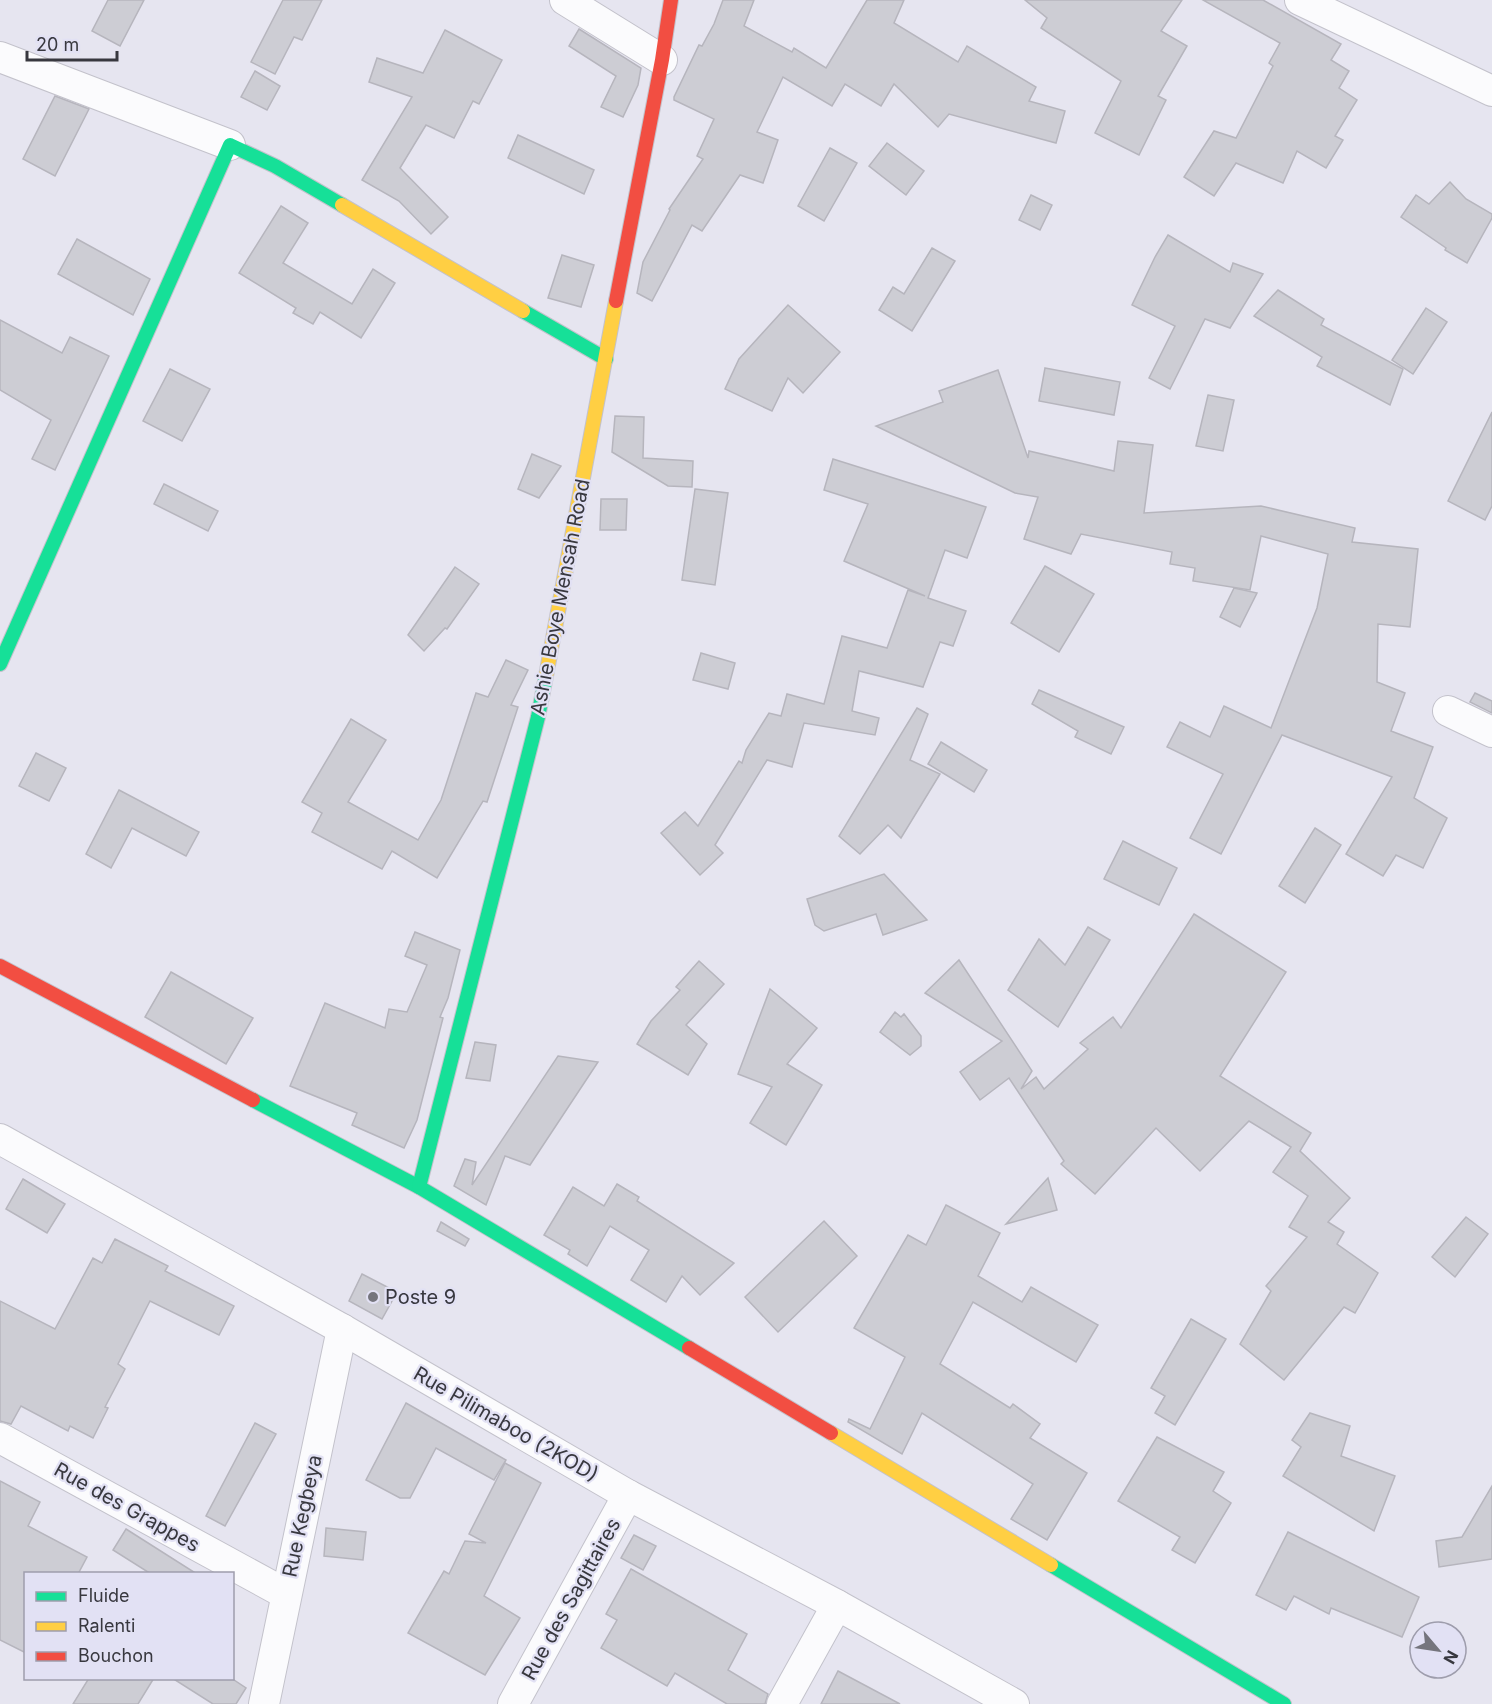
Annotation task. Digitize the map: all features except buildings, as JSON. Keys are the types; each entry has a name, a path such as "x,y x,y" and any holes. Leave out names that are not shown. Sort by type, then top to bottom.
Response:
{"street":[{"path":"565,0 662,60"},
{"name":"Ashie Boye Mensah Road","path":"419,1186 537,717 662,60 671,0"},
{"path":"1300,0 1492,91"},
{"path":"0,57 230,145 275,166 606,359"},
{"path":"0,664 230,145"},
{"path":"1448,711 1492,732"},
{"path":"0,966 419,1186 1284,1704"},
{"name":"Rue Pilimaboo (2KOD)","path":"0,1139 342,1329 628,1495 837,1605 1014,1704"},
{"name":"Rue Kegbeya","path":"264,1704 342,1329"},
{"name":"Rue des Grappes","path":"0,1438 286,1594"},
{"name":"Rue des Sagittaires","path":"513,1704 628,1495"},
{"path":"782,1704 837,1605"}],"traffic: fast":[{"path":"0,664 230,145 275,166 342,205"},
{"path":"523,311 606,359"},
{"path":"419,1187 538,717 546,676"},
{"path":"253,1100 419,1187 689,1348"},
{"path":"1051,1565 1284,1704"}],"traffic: slow":[{"path":"342,205 523,311"},
{"path":"546,676 616,301"},
{"path":"831,1433 1051,1565"}],"traffic: jam":[{"path":"616,301 662,60 671,0"},
{"path":"0,966 253,1100"},
{"path":"689,1348 831,1433"}],"place":[{"name":"Poste 9","path":"373,1297"}]}
